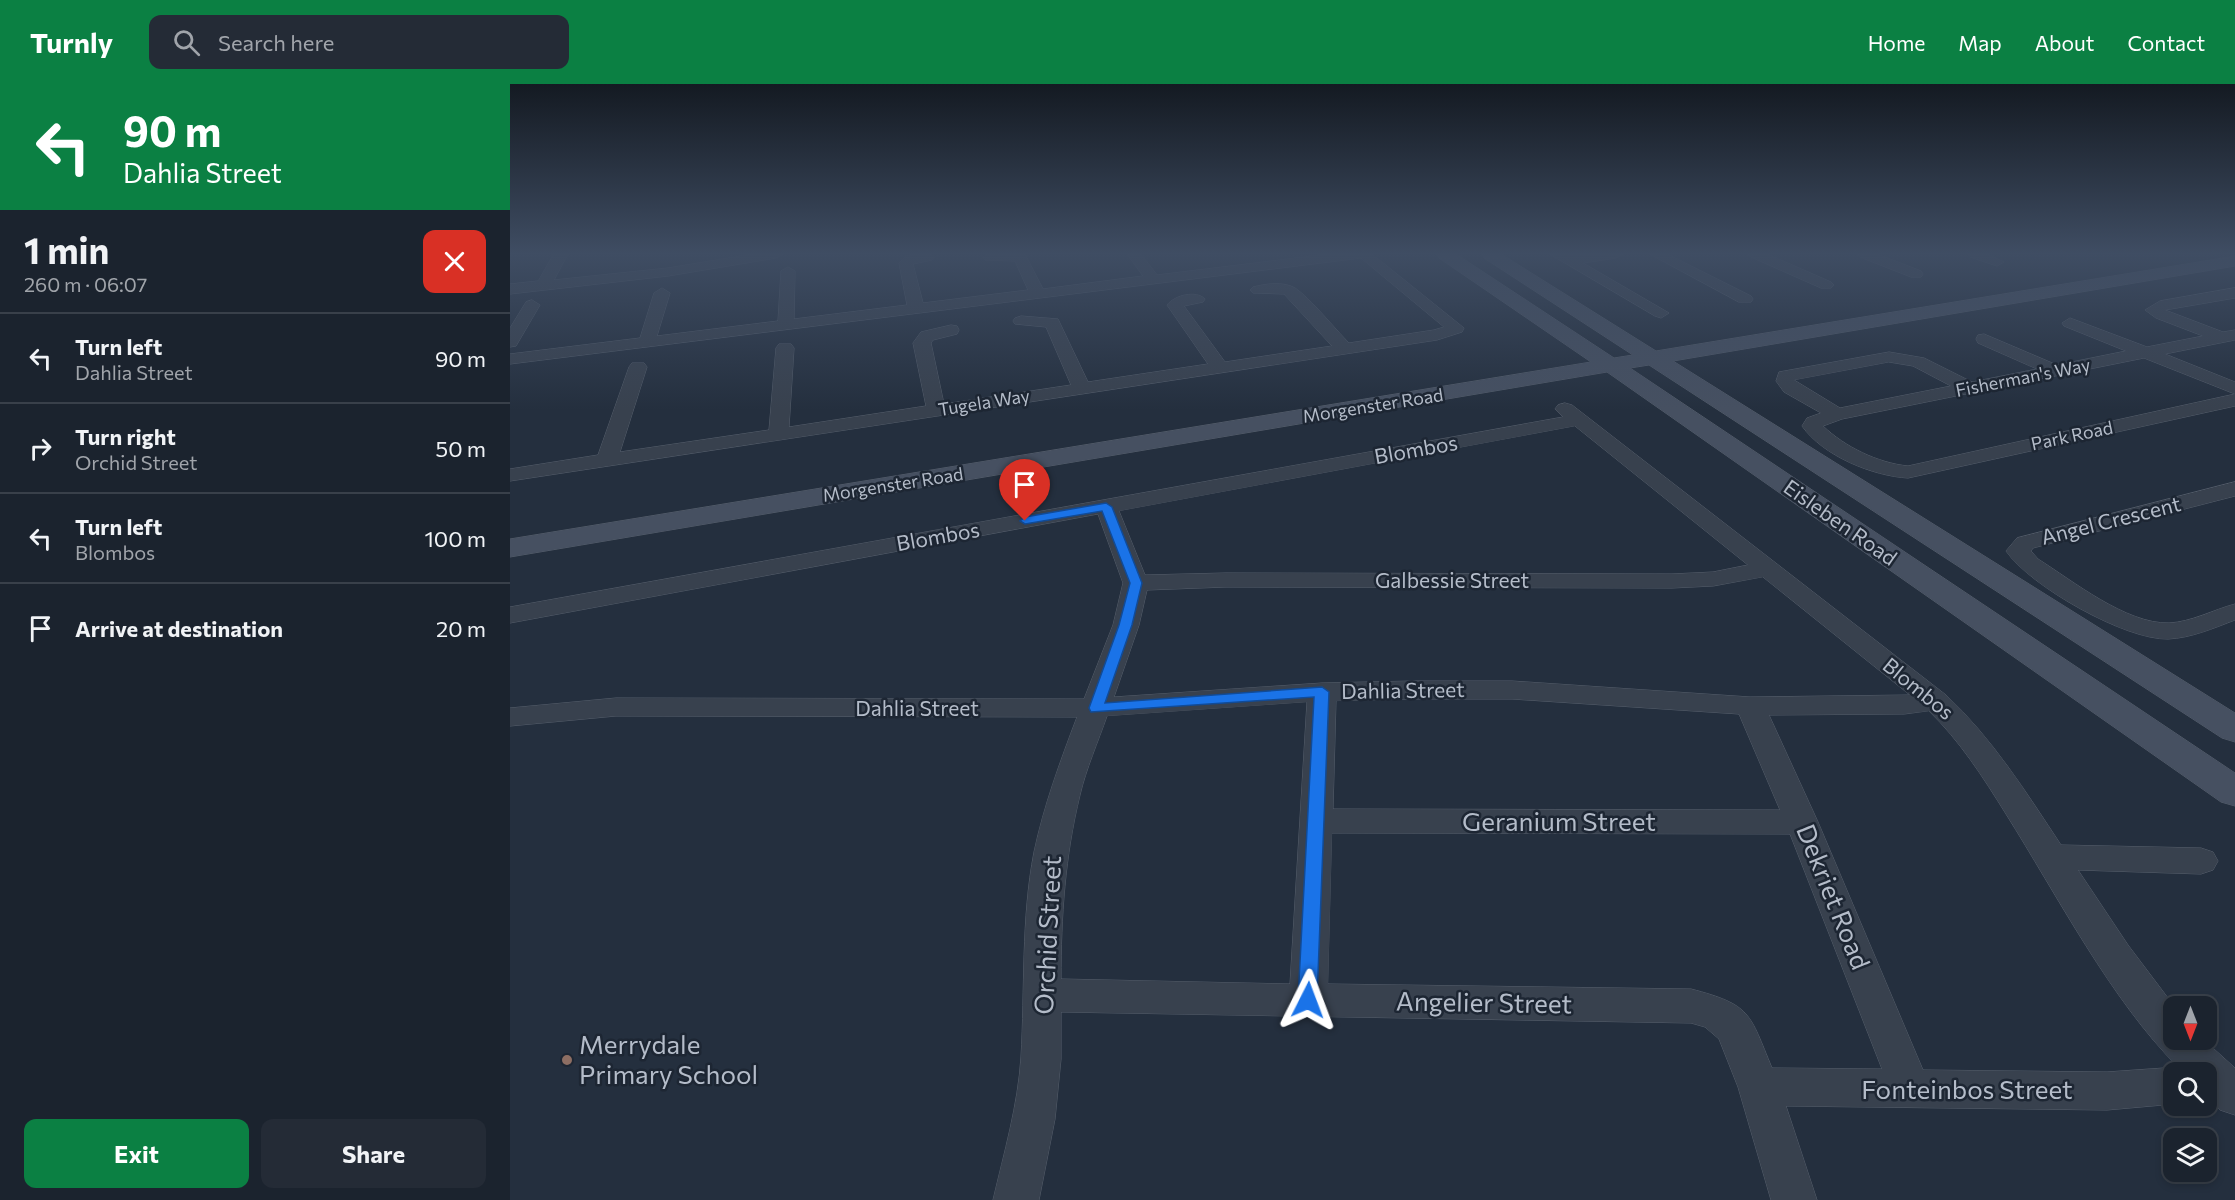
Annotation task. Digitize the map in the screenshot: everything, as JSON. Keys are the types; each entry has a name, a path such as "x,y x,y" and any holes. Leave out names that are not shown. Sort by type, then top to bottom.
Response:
{"main road":[{"name":"Eisleben Road","path":"1523,306 2235,792"},
{"name":"Eisleben Road","path":"1573,306 2235,730"},
{"path":"1805,314 1852,306"},
{"name":"Morgenster Road","path":"510,548 1973,306"},
{"name":"Morgenster Road","path":"510,526 1663,336"}],"street":[{"path":"510,342 531,306"},
{"path":"647,342 658,306"},
{"path":"786,324 787,306"},
{"path":"510,359 931,306"},
{"path":"1176,306 1220,368"},
{"path":"1304,306 1345,349"},
{"name":"Tugela Way","path":"510,475 1437,335 1456,328 1452,322 1431,306"},
{"path":"1649,306 1661,313"},
{"path":"2160,306 2153,310 2229,337"},
{"path":"1020,321 1052,322 1082,388"},
{"path":"2070,323 2235,388"},
{"path":"936,410 922,344 927,336 951,330"},
{"name":"Fisherman's Way","path":"1812,424 1822,418 1837,414 2229,337"},
{"path":"1984,339 2055,371"},
{"path":"779,434 785,348"},
{"path":"1837,414 1791,388 1785,381 1785,376 1882,357 1897,357 1918,362 1970,388"},
{"path":"607,460 638,368"},
{"name":"Park Road","path":"1812,424 1819,433 1870,465 1890,471 1908,472 2235,400"},
{"name":"Blombos","path":"510,615 1106,507 1569,413 1936,701 1960,724 1974,741 2142,996 2163,1022"},
{"name":"Angel Crescent","path":"2235,489 2025,543 2018,551 2023,560 2029,564 2123,621 2141,628 2160,631 2176,630 2235,612"},
{"path":"1106,507 1136,583"},
{"name":"Galbessie Street","path":"1136,583 1226,580 1672,581 1713,579 1767,569"},
{"name":"Orchid Street","path":"1016,1200 1034,1119 1041,1059 1043,933 1051,854 1064,793 1126,625 1136,583"},
{"name":"Dahlia Street","path":"510,717 616,707 1096,708 1322,692 1512,690 1750,706 1904,705 1936,701"},
{"path":"1308,1000 1322,692"},
{"name":"Dekriet Road","path":"1750,706 1802,822 1911,1090"},
{"name":"Geranium Street","path":"1316,821 1802,822"},
{"path":"2051,857 2201,861"},
{"name":"Angelier Street","path":"1043,995 1690,1006 1717,1013 1735,1028 1760,1087 1794,1200"},
{"path":"2186,1050 2220,1086"},
{"name":"Fonteinbos Street","path":"1760,1087 2107,1091 2163,1086"}],"place":[{"name":"Merrydale Primary School","path":"567,1060"}],"route":[{"path":"1025,521 1106,507 1136,583 1126,625 1096,708 1322,692 1308,1000"}]}
